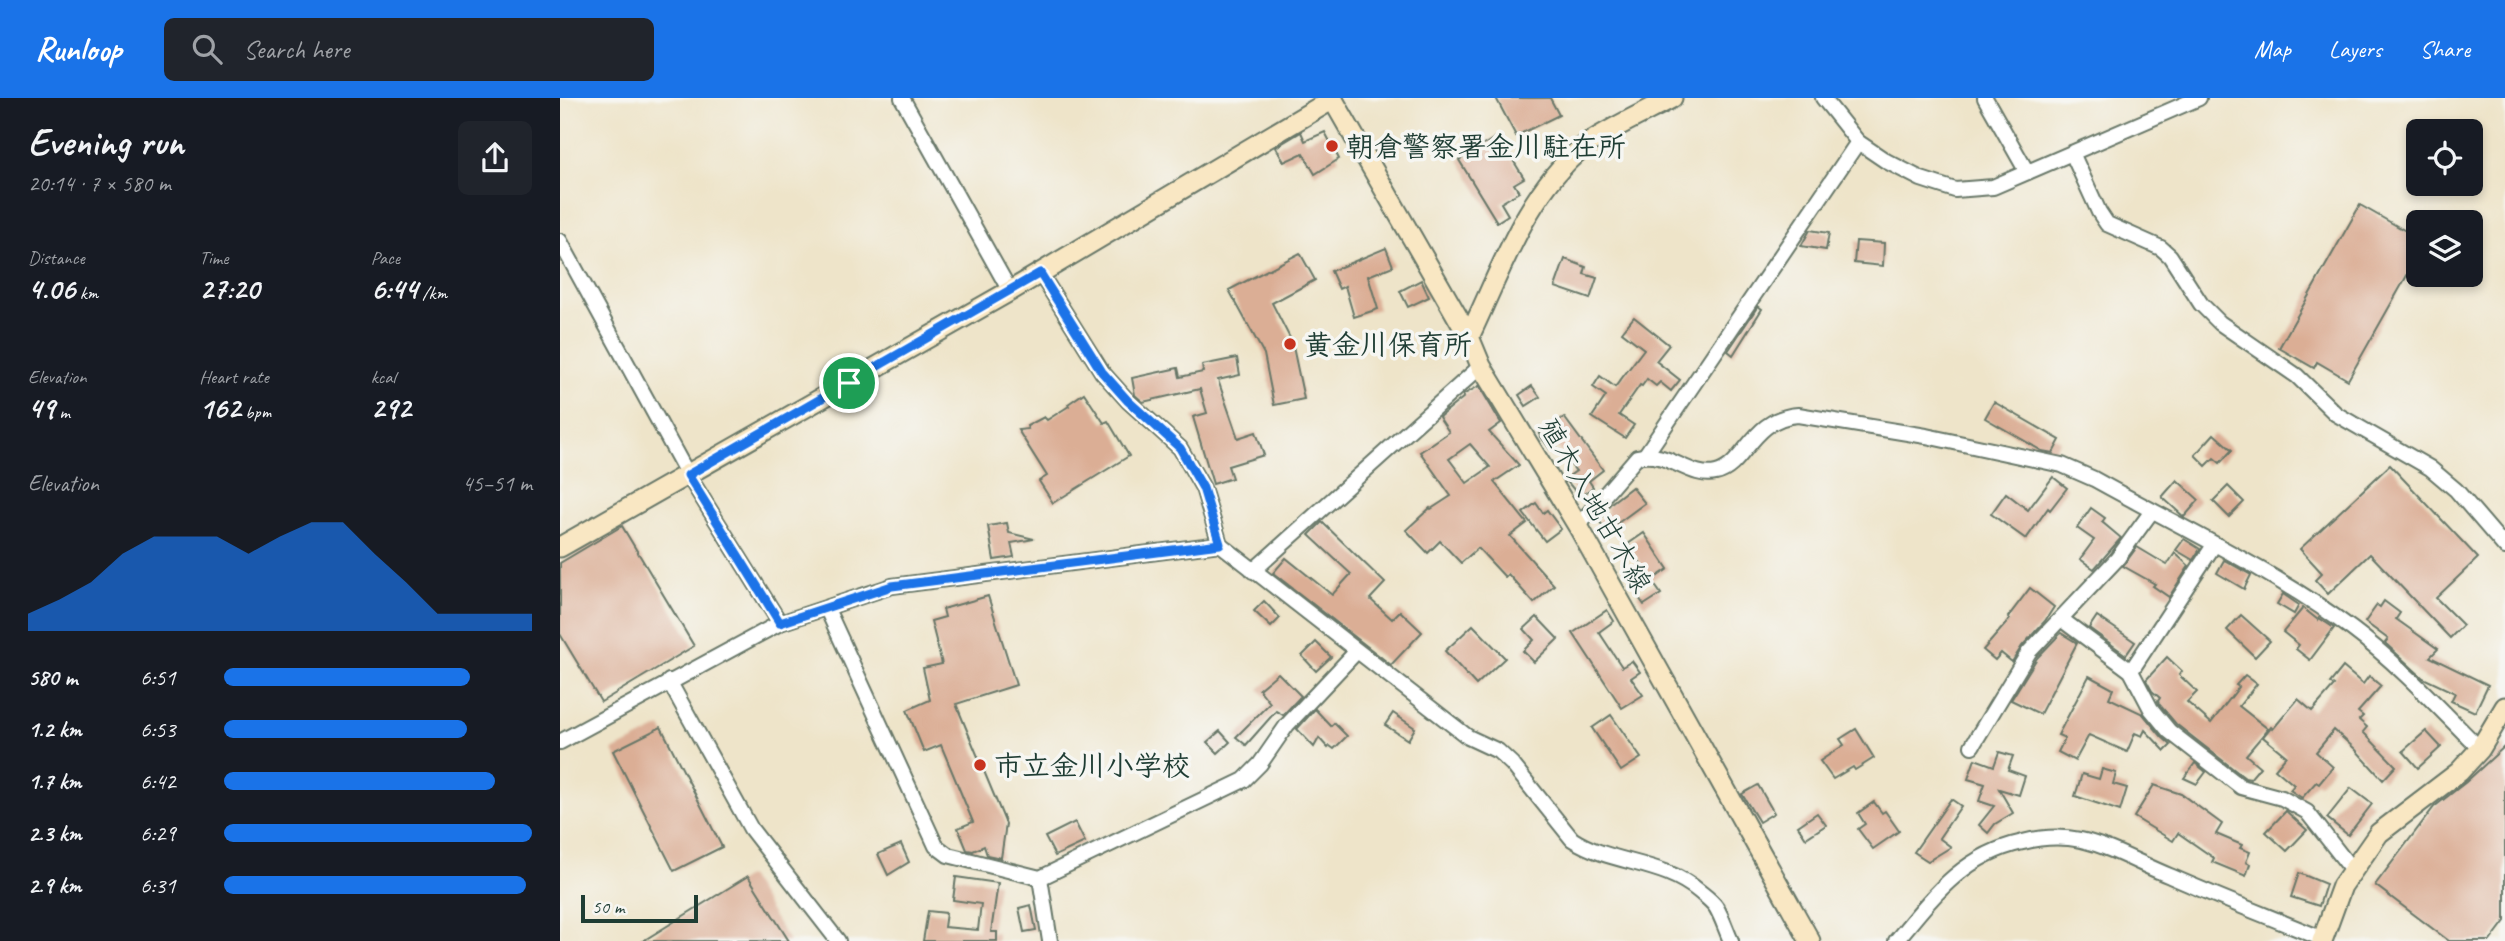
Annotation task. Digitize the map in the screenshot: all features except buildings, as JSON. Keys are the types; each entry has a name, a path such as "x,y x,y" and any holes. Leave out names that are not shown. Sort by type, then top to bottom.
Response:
{"street":[{"path":"902,98 1010,291"},
{"path":"1469,337 1528,214 1549,179 1585,146 1672,98"},
{"path":"1823,98 1858,142 1886,161 1921,179 1955,190 1993,187 2199,98"},
{"path":"1985,98 2027,172"},
{"path":"560,547 1010,291 1333,99"},
{"name":"殖木入地甘木線","path":"1333,99 1469,337 1481,366 1578,526 1810,941"},
{"path":"1646,454 1858,142"},
{"path":"2072,153 2107,224 2161,248 2170,256 2201,304 2220,323 2297,376 2336,414 2430,468 2456,490 2505,547"},
{"path":"560,242 688,475 780,623"},
{"path":"1040,273 1102,372 1128,401 1180,448 1203,488 1220,544 1468,737 1498,751 1512,764 1572,839 1608,857 1659,869 1696,888 1715,904 1731,941"},
{"path":"1253,571 1481,366"},
{"path":"1578,526 1637,457 1646,454 1662,457 1703,473 1718,473 1768,424 1785,416 1798,415 1926,436 2062,465 2094,479 2279,581 2351,628 2397,665 2480,749"},
{"path":"1972,747 2029,652 2117,559 2152,511"},
{"path":"560,742 780,623 892,586 1220,544"},
{"path":"2131,671 2214,545"},
{"path":"827,609 936,846 948,855 1040,878 1244,780 1260,764 1287,725 1356,652"},
{"path":"2060,619 2131,671 2151,709 2169,731 2241,787 2283,798 2307,812 2353,871"},
{"path":"669,681 751,829 838,941"},
{"path":"1896,941 1940,888 1966,866 2000,847 2044,837 2080,840 2120,853 2322,940 2342,886 2379,833 2459,772 2480,749 2505,707"},
{"path":"1040,878 1050,941"}],"place":[{"name":"朝倉警察署金川駐在所","path":"1332,146"},
{"name":"黄金川保育所","path":"1290,344"},
{"name":"市立金川小学校","path":"980,765"}],"route":[{"path":"1040,273 1102,372 1128,401 1180,448 1203,488 1220,544 892,586 780,623 688,475 849,383 1040,273"}]}
